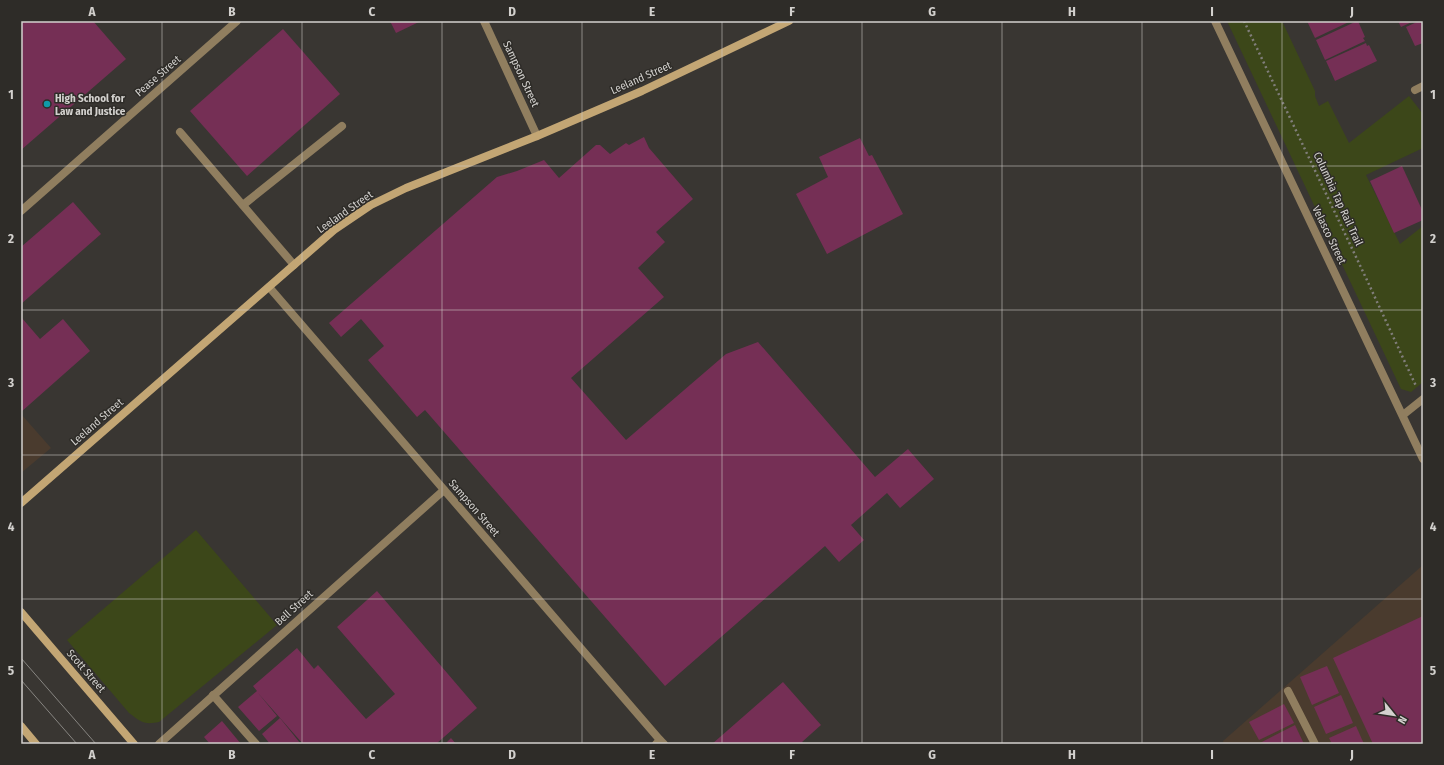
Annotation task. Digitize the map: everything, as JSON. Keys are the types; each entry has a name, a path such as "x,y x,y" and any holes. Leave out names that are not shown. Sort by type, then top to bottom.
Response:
{"main road":[{"name":"Leeland Street","path":"21,503 334,230 371,205 406,188 537,136 642,91 789,21"},
{"name":"Scott Street","path":"21,612 134,744"},
{"path":"21,726 36,744"}],"street":[{"name":"Pease Street","path":"21,211 237,21"},
{"name":"Sampson Street","path":"484,21 537,136"},
{"name":"Velasco Street","path":"1215,21 1423,459"},
{"path":"1415,90 1423,86"},
{"path":"243,205 342,126"},
{"path":"180,132 294,265"},
{"name":"Sampson Street","path":"269,287 660,743"},
{"path":"1403,415 1423,399"},
{"name":"Bell Street","path":"159,744 444,490"},
{"path":"1288,691 1315,744"},
{"path":"213,695 256,744"}],"path":[{"name":"Columbia Tap Rail Trail","path":"1244,21 1356,256 1415,385"}],"shaded area":[{"path":"21,414 51,448 21,473"},
{"path":"1423,565 1423,744 1224,744 1223,741"}],"green space":[{"path":"1227,21 1282,21 1315,91 1315,96 1319,106 1328,101 1349,143 1409,96 1423,114 1423,148 1366,175 1400,244 1423,226 1423,382 1411,392 1401,389"},
{"path":"196,530 277,625 159,722 146,723 129,713 67,640"}],"building":[{"name":"High School for Law and Justice","path":"21,21 93,21 126,59 21,150"},
{"path":"390,21 421,21 396,33"},
{"path":"1307,21 1351,21 1315,38"},
{"path":"1357,21 1365,37 1363,38 1365,41 1325,60 1316,40"},
{"path":"1398,21 1414,21 1401,27"},
{"path":"1419,21 1423,21 1423,43 1415,46 1406,27"},
{"path":"283,29 340,94 247,176 190,111"},
{"path":"1366,43 1367,46 1369,45 1377,61 1335,81 1326,61"},
{"path":"644,137 649,148 693,199 656,232 665,242 638,268 664,297 571,378 626,440 726,354 758,342 875,477 908,449 934,479 900,508 887,493 851,525 864,540 839,562 825,546 665,686 425,410 417,417 368,360 384,346 361,319 341,337 329,323 497,177 544,160 559,178 596,145 600,145 610,154 626,143 629,145"},
{"path":"860,138 869,156 872,155 903,214 827,254 796,194 828,177 819,157"},
{"path":"1402,166 1423,212 1423,220 1394,233 1370,181"},
{"path":"73,202 101,234 21,304 21,247"},
{"path":"21,317 40,339 63,319 90,351 21,412"},
{"path":"377,591 477,708 436,744 303,744 258,693 277,716 259,731 238,707 257,691 253,686 297,648 314,669 318,665 366,719 395,694 337,627"},
{"path":"1423,616 1423,744 1373,744 1333,658"},
{"path":"1327,666 1339,693 1312,705 1300,677"},
{"path":"783,682 821,725 802,742 804,744 712,744"},
{"path":"1341,695 1353,723 1326,734 1314,707"},
{"path":"1284,704 1294,723 1259,740 1249,722"},
{"path":"280,718 300,743 299,744 270,744 262,734"},
{"path":"222,721 241,744 210,744 204,737"},
{"path":"1295,725 1304,744 1260,743"},
{"path":"1356,726 1364,744 1332,744 1329,738"},
{"path":"451,738 456,744 445,744"}],"tram line":[{"path":"21,658 96,744"},
{"path":"21,680 77,744"}],"place":[{"name":"High School for Law and Justice","path":"47,104"}]}
